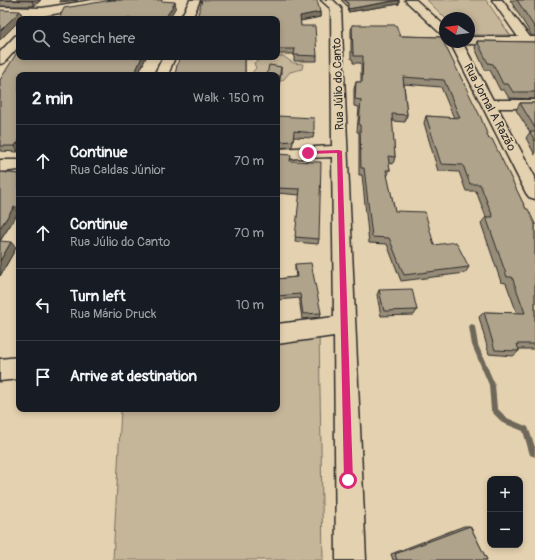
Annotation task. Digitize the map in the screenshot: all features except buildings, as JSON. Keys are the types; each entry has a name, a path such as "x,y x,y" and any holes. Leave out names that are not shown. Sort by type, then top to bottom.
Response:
{"street":[{"path":"0,11 39,16 113,0"},
{"path":"187,16 195,0"},
{"name":"Rua Júlio do Canto","path":"326,0 336,8 351,560"},
{"path":"410,0 439,27"},
{"path":"497,0 531,41"},
{"path":"475,41 531,41"},
{"path":"0,60 16,42"},
{"name":"Rua Jornal A Razão","path":"459,48 535,192"},
{"path":"162,72 168,60"},
{"path":"488,104 535,104"},
{"path":"280,154 339,151"},
{"path":"0,166 16,165"},
{"path":"280,334 344,325"},
{"path":"0,370 16,368"}],"shaded area":[{"path":"427,0 486,0 510,35 475,35 475,12 439,12"},
{"path":"280,56 283,56 293,63 303,64 302,69 290,72 280,82 280,72 253,72 256,68 254,63 260,60 280,60"},
{"path":"319,334 323,560 113,560 121,412 280,412 280,340"}],"waterway":[{"path":"472,327 475,345 492,385 494,410 505,421 526,429 533,452 535,453"}],"route":[{"path":"308,153 339,151 348,480"}]}
